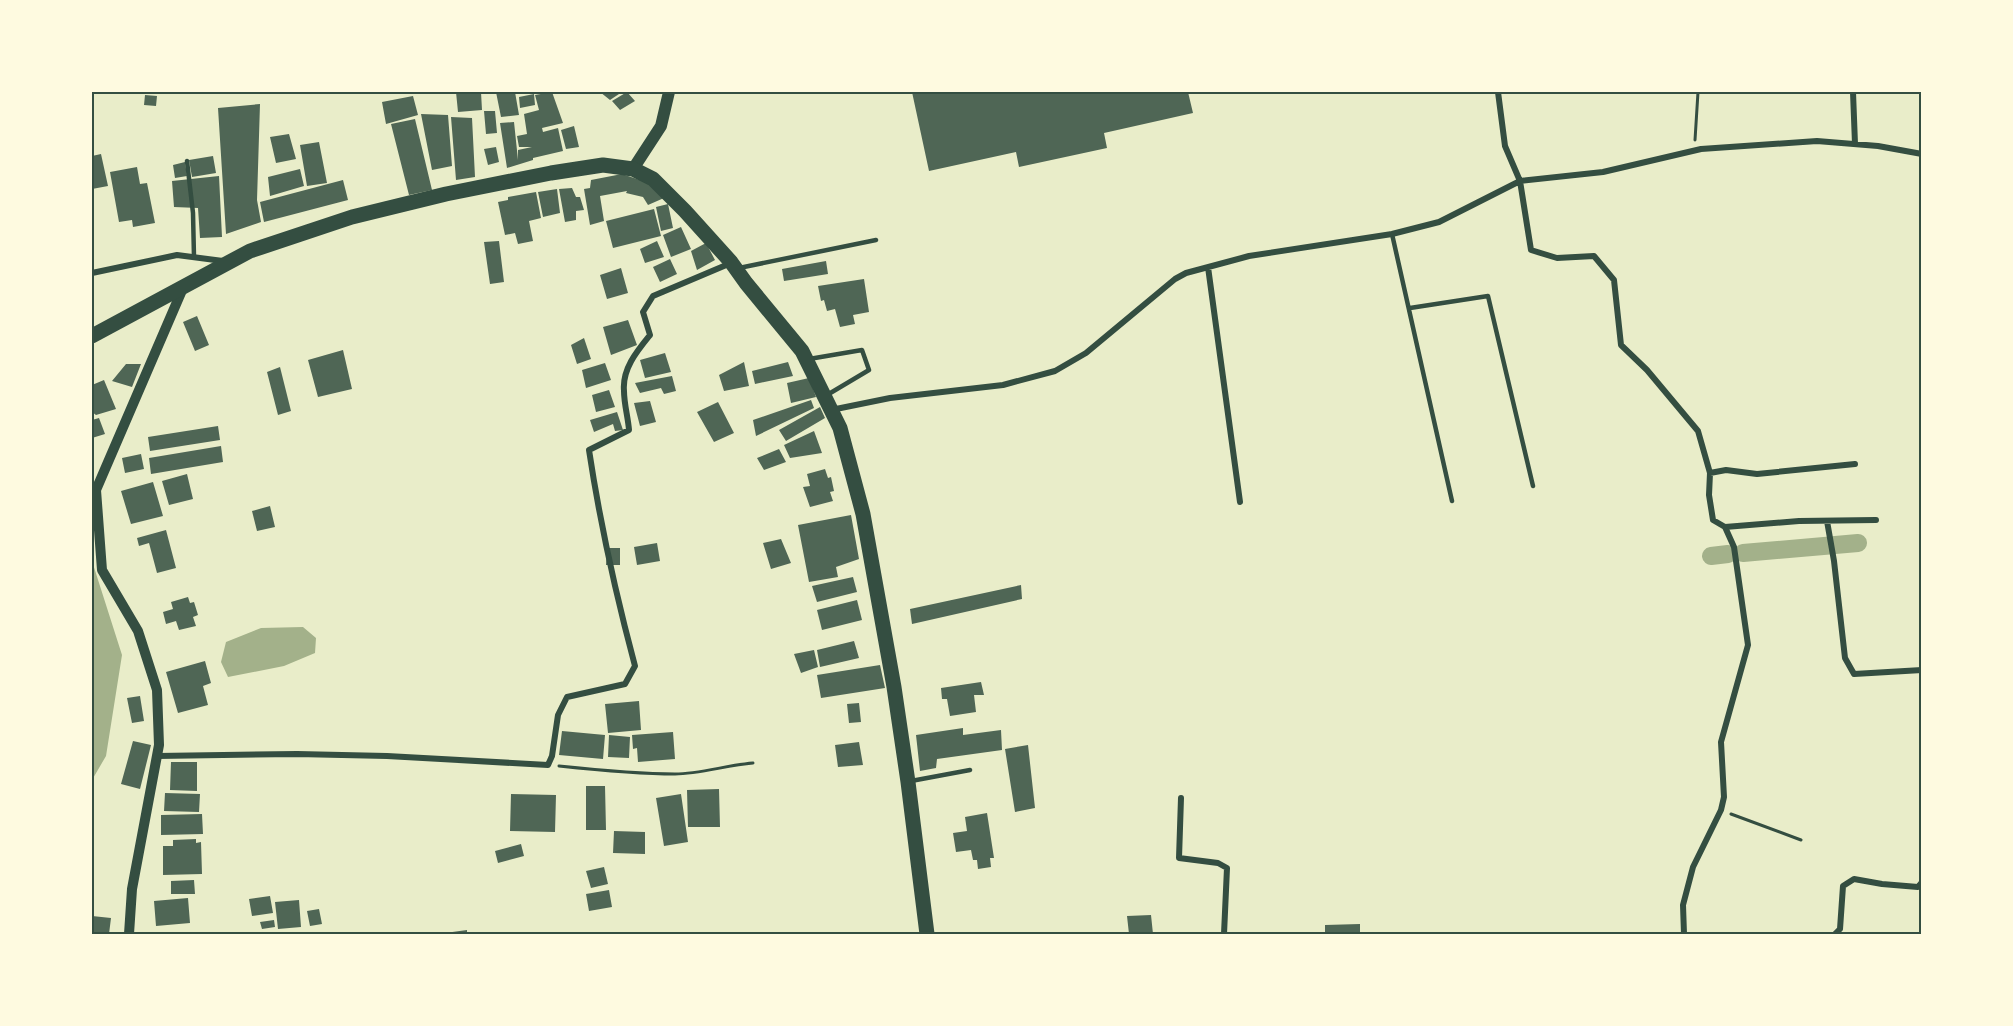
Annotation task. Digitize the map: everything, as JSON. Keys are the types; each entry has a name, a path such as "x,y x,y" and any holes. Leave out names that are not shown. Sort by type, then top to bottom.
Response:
{"main road":[{"path":"633,169 661,126 669,92"},
{"path":"92,336 249,250 352,218 446,194 603,165 633,169 653,179 734,266 802,351 840,429 863,514 894,687 927,934"}],"street":[{"path":"1498,92 1505,146 1520,181 1532,250 1557,258 1594,256 1614,280 1621,345 1647,370 1698,431 1710,473 1709,495 1713,520 1725,527 1734,546 1748,645 1721,742 1724,797 1693,867 1683,905 1684,934"},
{"path":"1853,92 1855,144"},
{"path":"827,403 1003,385 1055,371 1086,353 1175,279 1186,273 1249,256 1392,234 1439,222 1520,181 1603,172 1694,151 1817,141 1922,154"},
{"path":"92,273 177,255 226,262"},
{"path":"158,756 297,754 387,756 548,765 552,756 558,715 567,697 625,684 635,666 599,514 589,450 629,430 623,389 627,368 650,335 643,312 652,296 734,266"},
{"path":"1208,267 1240,502"},
{"path":"129,934 132,889 158,756 157,690 138,631 102,570 96,490 183,288"},
{"path":"1710,473 1726,470 1757,474 1855,464"},
{"path":"1725,527 1799,521 1876,520"},
{"path":"1827,521 1845,658 1854,674 1922,670"},
{"path":"1180,798 1179,858 1218,863 1227,868 1224,934"},
{"path":"1835,934 1840,929 1844,886 1854,879 1918,887 1922,882"}],"lane":[{"path":"187,161 193,213 194,257"},
{"path":"1392,234 1452,501"},
{"path":"734,266 876,240"},
{"path":"1410,308 1488,296 1533,486"},
{"path":"807,359 862,350 869,370 827,403"},
{"path":"908,782 970,770"}],"path":[{"path":"1694,151 1698,92"},
{"path":"548,765 606,771 677,774 731,764 753,763"},
{"path":"1720,810 1801,840"}],"shaded area":[{"path":"92,561 122,655 106,756 92,780"},
{"path":"303,627 316,638 315,653 284,666 228,677 221,662 226,642 261,628"}],"building":[{"path":"456,92 481,92 482,110 458,112"},
{"path":"496,92 515,92 519,115 501,117"},
{"path":"552,92 563,123 542,128 543,132 558,128 563,151 533,158 533,160 507,168 500,123 514,122 518,160 518,150 532,147 519,147 517,136 527,134 524,114 539,110 535,95"},
{"path":"600,92 622,92 610,100"},
{"path":"627,92 635,101 620,110 612,101"},
{"path":"912,92 1188,92 1193,113 1104,133 1107,148 1019,167 1016,152 929,171"},
{"path":"534,94 535,105 520,108 519,97"},
{"path":"145,95 157,96 156,106 144,105"},
{"path":"413,96 418,115 386,124 382,102"},
{"path":"260,104 257,200 261,222 226,234 218,108"},
{"path":"484,111 495,111 497,133 486,134"},
{"path":"421,114 448,115 452,166 432,170"},
{"path":"451,117 472,118 475,177 456,180"},
{"path":"415,119 432,190 409,195 391,124"},
{"path":"574,126 579,147 566,149 561,130"},
{"path":"289,134 296,159 276,163 270,137"},
{"path":"319,142 327,183 307,186 300,145"},
{"path":"496,147 499,162 488,165 484,149"},
{"path":"101,154 108,186 92,189 92,156"},
{"path":"213,156 216,173 192,177 189,160"},
{"path":"185,162 187,176 175,178 173,165"},
{"path":"137,167 140,184 147,183 155,223 133,227 132,220 119,222 110,172"},
{"path":"300,169 304,186 270,196 268,177"},
{"path":"622,174 652,184 664,198 648,205 643,197 626,193 627,191 600,196 604,221 590,225 584,189 590,188 591,180"},
{"path":"219,176 222,237 200,238 198,208 174,207 172,181"},
{"path":"343,180 348,200 264,222 260,202"},
{"path":"572,188 576,197 580,197 584,210 576,211 576,220 565,222 559,189"},
{"path":"557,189 560,213 543,217 538,192"},
{"path":"536,192 541,218 529,221 533,241 518,244 515,233 505,235 498,202 508,200 508,197"},
{"path":"668,204 673,228 661,231 656,207"},
{"path":"654,209 661,236 613,248 606,221"},
{"path":"681,227 691,249 671,257 663,235"},
{"path":"499,241 504,282 490,284 484,242"},
{"path":"657,241 664,257 645,263 640,249"},
{"path":"706,243 715,260 697,270 691,251"},
{"path":"670,259 677,274 660,282 653,267"},
{"path":"826,261 828,274 784,281 782,269"},
{"path":"621,268 628,293 607,299 600,275"},
{"path":"864,279 869,312 853,315 855,324 840,327 835,309 827,311 824,300 821,301 818,286"},
{"path":"197,316 209,345 195,351 183,322"},
{"path":"628,320 637,345 611,355 603,327"},
{"path":"584,338 591,359 577,364 571,345"},
{"path":"343,350 352,389 318,397 308,360"},
{"path":"665,353 671,372 645,378 640,360"},
{"path":"744,362 749,386 724,391 719,375"},
{"path":"788,362 793,376 755,384 752,371"},
{"path":"605,363 611,380 586,388 582,370"},
{"path":"126,364 141,364 132,387 112,381"},
{"path":"280,367 291,411 278,415 267,372"},
{"path":"672,376 676,391 664,394 661,388 640,393 635,383"},
{"path":"809,378 816,397 791,403 787,383"},
{"path":"104,380 116,409 96,415 92,412 92,385"},
{"path":"609,390 615,407 596,412 592,395"},
{"path":"811,400 814,408 756,436 753,420"},
{"path":"650,401 656,422 640,426 634,403"},
{"path":"718,402 734,433 714,442 697,412"},
{"path":"820,407 825,418 786,441 779,430"},
{"path":"617,412 623,430 615,431 613,424 594,432 590,420"},
{"path":"99,418 105,434 92,438 92,420"},
{"path":"218,426 220,440 150,451 148,437"},
{"path":"814,431 822,453 790,458 784,445"},
{"path":"221,446 223,462 151,474 149,458"},
{"path":"779,449 786,462 764,470 757,458"},
{"path":"141,454 144,469 125,473 122,458"},
{"path":"825,469 828,478 831,477 834,491 830,492 833,501 810,507 803,487 810,486 807,474"},
{"path":"187,474 193,499 169,505 162,481"},
{"path":"153,482 163,516 131,524 121,491"},
{"path":"270,506 275,527 257,531 252,511"},
{"path":"851,515 859,559 836,567 838,577 809,582 798,525"},
{"path":"166,530 176,568 157,573 149,543 139,546 137,538"},
{"path":"781,539 791,563 771,569 763,543"},
{"path":"657,543 660,561 637,565 634,547"},
{"path":"607,548 620,548 620,565 606,565"},
{"path":"853,577 857,592 817,602 812,586"},
{"path":"1021,585 1022,599 912,624 910,609"},
{"path":"188,597 190,603 194,602 198,615 193,617 196,626 179,630 176,621 166,624 163,612 173,609 171,602"},
{"path":"857,600 862,620 822,630 817,610"},
{"path":"854,641 859,658 820,667 817,650"},
{"path":"814,650 818,667 801,673 794,654"},
{"path":"205,661 211,683 203,686 208,705 178,713 166,672"},
{"path":"880,665 885,688 821,698 817,675"},
{"path":"981,682 984,695 974,695 976,712 950,716 947,699 942,699 941,688"},
{"path":"140,696 144,721 132,723 127,698"},
{"path":"639,701 641,730 608,733 605,704"},
{"path":"859,703 861,722 849,723 847,704"},
{"path":"963,728 963,735 1001,730 1002,750 937,759 936,768 920,771 916,735"},
{"path":"562,731 605,735 603,759 559,755"},
{"path":"673,732 675,759 638,762 637,748 633,749 632,735"},
{"path":"609,735 630,737 629,758 608,757"},
{"path":"133,741 151,745 140,789 121,784"},
{"path":"859,742 863,765 838,767 835,745"},
{"path":"1028,745 1035,808 1015,812 1005,749"},
{"path":"171,762 197,762 197,791 170,790"},
{"path":"586,786 605,786 606,830 586,830"},
{"path":"719,789 720,827 688,827 687,790"},
{"path":"165,793 200,794 199,812 164,811"},
{"path":"511,794 556,795 555,832 510,831"},
{"path":"681,794 688,842 664,846 656,798"},
{"path":"987,813 994,858 990,858 991,867 978,869 977,860 973,860 971,850 956,852 953,833 967,831 965,817"},
{"path":"202,814 203,834 161,835 161,815"},
{"path":"614,831 645,832 645,854 613,853"},
{"path":"196,839 196,843 201,842 202,874 163,875 163,846 173,846 173,840"},
{"path":"521,844 524,856 498,863 495,851"},
{"path":"604,867 608,884 591,888 586,871"},
{"path":"194,880 195,894 171,894 171,881"},
{"path":"609,890 612,907 589,911 586,894"},
{"path":"270,896 273,913 252,916 249,899"},
{"path":"188,898 190,923 156,926 154,901"},
{"path":"299,900 301,927 278,929 275,902"},
{"path":"319,909 322,924 310,926 307,911"},
{"path":"1151,915 1153,934 1129,934 1127,916"},
{"path":"92,916 111,918 109,934 92,934"},
{"path":"274,920 275,927 262,929 260,922"},
{"path":"1360,924 1360,934 1325,934 1325,925"},
{"path":"467,930 467,934 445,934 445,933"}],"waterway":[{"path":"1743,553 1858,543"},
{"path":"1711,556 1728,554"}]}
